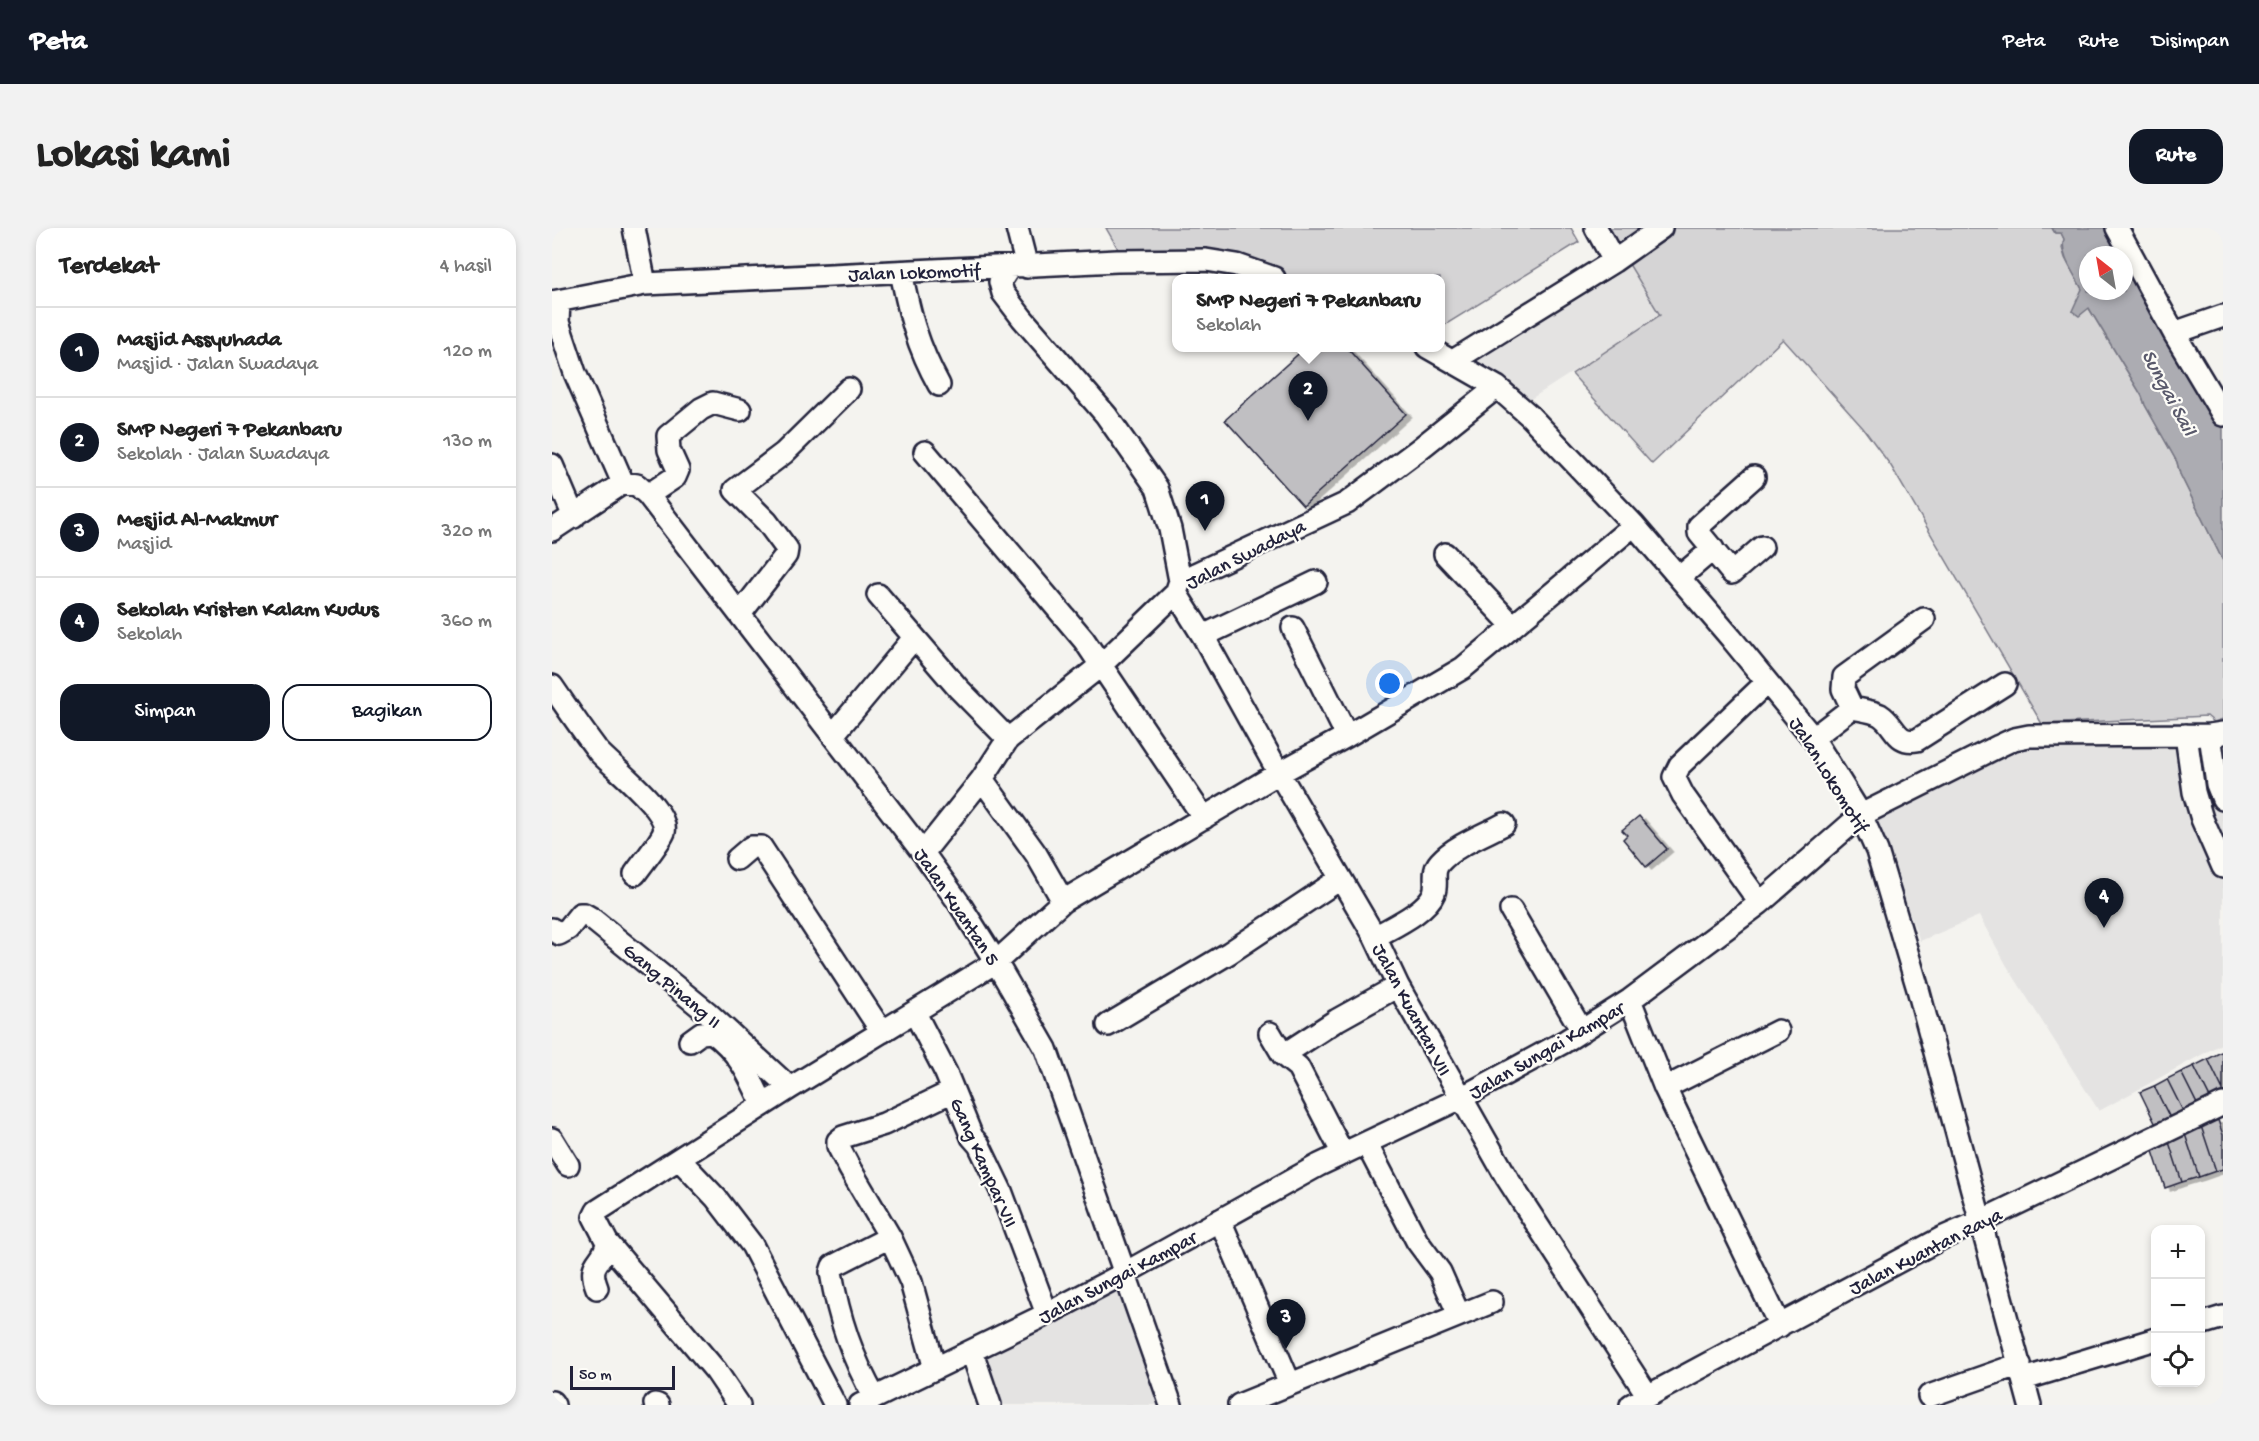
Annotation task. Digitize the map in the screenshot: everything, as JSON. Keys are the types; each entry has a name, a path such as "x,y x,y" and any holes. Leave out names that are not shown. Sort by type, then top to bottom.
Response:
{"street":[{"path":"634,228 645,284"},
{"path":"1017,228 1018,267 1000,282 1003,293 1106,415 1157,488 1170,529 1178,587"},
{"path":"1596,228 1614,261"},
{"path":"1453,361 1614,261 1661,228"},
{"path":"2117,228 2174,333 2223,415"},
{"name":"Jalan Lokomotif","path":"555,301 645,284 1118,261 1206,261 1237,265 1261,274"},
{"path":"901,272 914,332 939,386"},
{"path":"552,530 623,483 575,373 558,322 555,301"},
{"path":"2174,333 2223,316"},
{"name":"Jalan Lokomotif","path":"1435,352 1497,387 1530,416 1634,525 1813,738 1861,815 1876,852 1918,989 2030,1405"},
{"name":"Jalan Swadaya","path":"923,853 982,779 1008,739 1100,666 1178,587 1347,503 1497,387"},
{"path":"740,614 786,555 787,549 767,522 735,490 783,453 849,389"},
{"path":"648,495 675,477 678,470 669,450 668,436 701,409 713,403 740,410"},
{"path":"925,452 1084,640 1204,818"},
{"path":"552,465 574,517"},
{"path":"1754,477 1699,526 1699,533 1732,573 1762,547"},
{"name":"Jalan Kuantan 5","path":"623,483 637,485 648,495 923,853 959,903 996,962 1048,1055 1171,1405"},
{"path":"740,1405 716,1371 607,1242 594,1217 597,1211 996,962 1063,901 1278,773 1347,736 1463,668 1634,525"},
{"path":"1680,578 1713,549"},
{"path":"1445,554 1513,626"},
{"path":"1203,636 1316,582"},
{"name":"Jalan Kuantan VII","path":"1178,587 1278,773 1375,938 1398,986 1461,1098 1639,1400"},
{"path":"879,595 958,688 1008,739"},
{"path":"1924,619 1844,677 1842,689 1852,708 1878,714 1886,719 1902,739 1909,742 1917,740 2005,684"},
{"path":"1293,628 1347,736"},
{"path":"833,735 914,638"},
{"path":"1760,903 1683,795 1674,777 1680,765 1767,682"},
{"path":"552,686 600,752 632,781 660,815 664,824 664,832 635,874"},
{"path":"1813,738 1852,708"},
{"path":"2216,734 2221,788"},
{"name":"Jalan Sungai Kampar","path":"867,1402 1047,1314 1319,1165 1461,1098 1582,1031 1630,1000 1760,903 1861,815 2014,739 2030,736 2216,734"},
{"path":"2186,735 2194,792 2202,819 2222,864"},
{"path":"982,779 1036,854 1063,901"},
{"path":"1375,938 1410,916 1433,896 1436,888 1434,871 1439,862 1452,852 1504,824"},
{"path":"737,859 751,847 761,847 882,1032"},
{"path":"1108,1025 1229,953 1341,879"},
{"path":"1511,910 1582,1031"},
{"name":"Gang Pinang II","path":"552,929 559,934 568,929 580,914 591,918 708,1013 790,1089"},
{"path":"1283,1055 1337,1020 1398,986"},
{"path":"1630,1000 1665,1088 1780,1326"},
{"name":"Gang Kampar VII","path":"915,1013 953,1091 972,1137 979,1145 1001,1191 1047,1314"},
{"path":"1665,1088 1778,1031"},
{"path":"690,1041 701,1033 712,1032 727,1042 748,1072 763,1106"},
{"path":"1270,1033 1283,1055 1298,1067 1343,1154"},
{"path":"935,1369 911,1282 890,1237 850,1169 838,1142 843,1137 884,1125 953,1091"},
{"name":"Jalan Kuantan Raya","path":"1639,1400 1942,1238 2223,1104"},
{"path":"552,1139 568,1165"},
{"path":"1366,1143 1417,1241 1440,1272 1459,1315"},
{"path":"680,1159 716,1198 752,1245 835,1405"},
{"path":"1220,1220 1290,1384"},
{"path":"867,1402 864,1380 843,1326 831,1272 833,1266 890,1237"},
{"path":"597,1288 592,1275 594,1266 606,1250 607,1242"},
{"path":"1239,1405 1492,1302"},
{"path":"2205,1322 2223,1317"},
{"path":"1929,1396 2151,1340"},
{"path":"972,1352 990,1405"}],"shaded area":[{"path":"1106,228 1571,228 1579,242 1445,325 1445,274 1257,274 1121,254"},
{"path":"1607,228 2052,228 2055,233 2061,233 2064,239 2062,248 2065,258 2079,284 2079,300 2086,300 2142,396 2177,462 2180,474 2223,561 2223,719 2214,722 2207,716 2042,724 1891,466 1863,428 1783,339 1652,464 1572,374 1660,315"},
{"path":"1630,266 1661,315 1523,404 1472,364"},
{"path":"2223,735 2223,1043 2099,1111 2007,966 1979,916 1920,941 1876,823 1886,809 2028,740 2110,746"},
{"path":"1121,1287 1163,1405 996,1405 979,1356"}],"water":[{"name":"Sungai Sail","path":"2052,228 2107,228 2118,246 2079,246 2079,284 2066,259 2064,239 2061,233 2055,233"},
{"name":"Sungai Sail","path":"2133,272 2223,425 2223,561 2180,474 2177,462 2142,396 2089,308 2079,316 2072,311 2079,296 2079,300 2133,300"}],"building":[{"path":"1300,352 1350,352 1406,414 1303,506 1225,420"},
{"path":"1639,816 1667,849 1646,867 1623,839 1627,835 1622,830"},
{"path":"2221,1052 2223,1056 2223,1090 2208,1059"},
{"path":"2208,1059 2223,1090 2223,1094 2211,1100 2194,1066"},
{"path":"2194,1066 2211,1100 2198,1106 2181,1072"},
{"path":"2181,1072 2198,1106 2184,1113 2167,1079"},
{"path":"2167,1079 2184,1113 2171,1120 2154,1086"},
{"path":"2154,1086 2171,1120 2157,1127 2140,1092"},
{"path":"2218,1120 2223,1135 2223,1169 2216,1171 2201,1126"},
{"path":"2201,1126 2216,1171 2199,1177 2184,1131"},
{"path":"2184,1131 2199,1177 2182,1182 2167,1136"},
{"path":"2167,1136 2182,1182 2165,1188 2150,1142"}],"place":[{"name":"SMP Negeri 7 Pekanbaru","path":"1308,421"},
{"name":"Masjid Assyuhada","path":"1205,531"},
{"name":"Sekolah Kristen Kalam Kudus","path":"2104,928"},
{"name":"Mesjid Al-Makmur","path":"1286,1349"}]}
